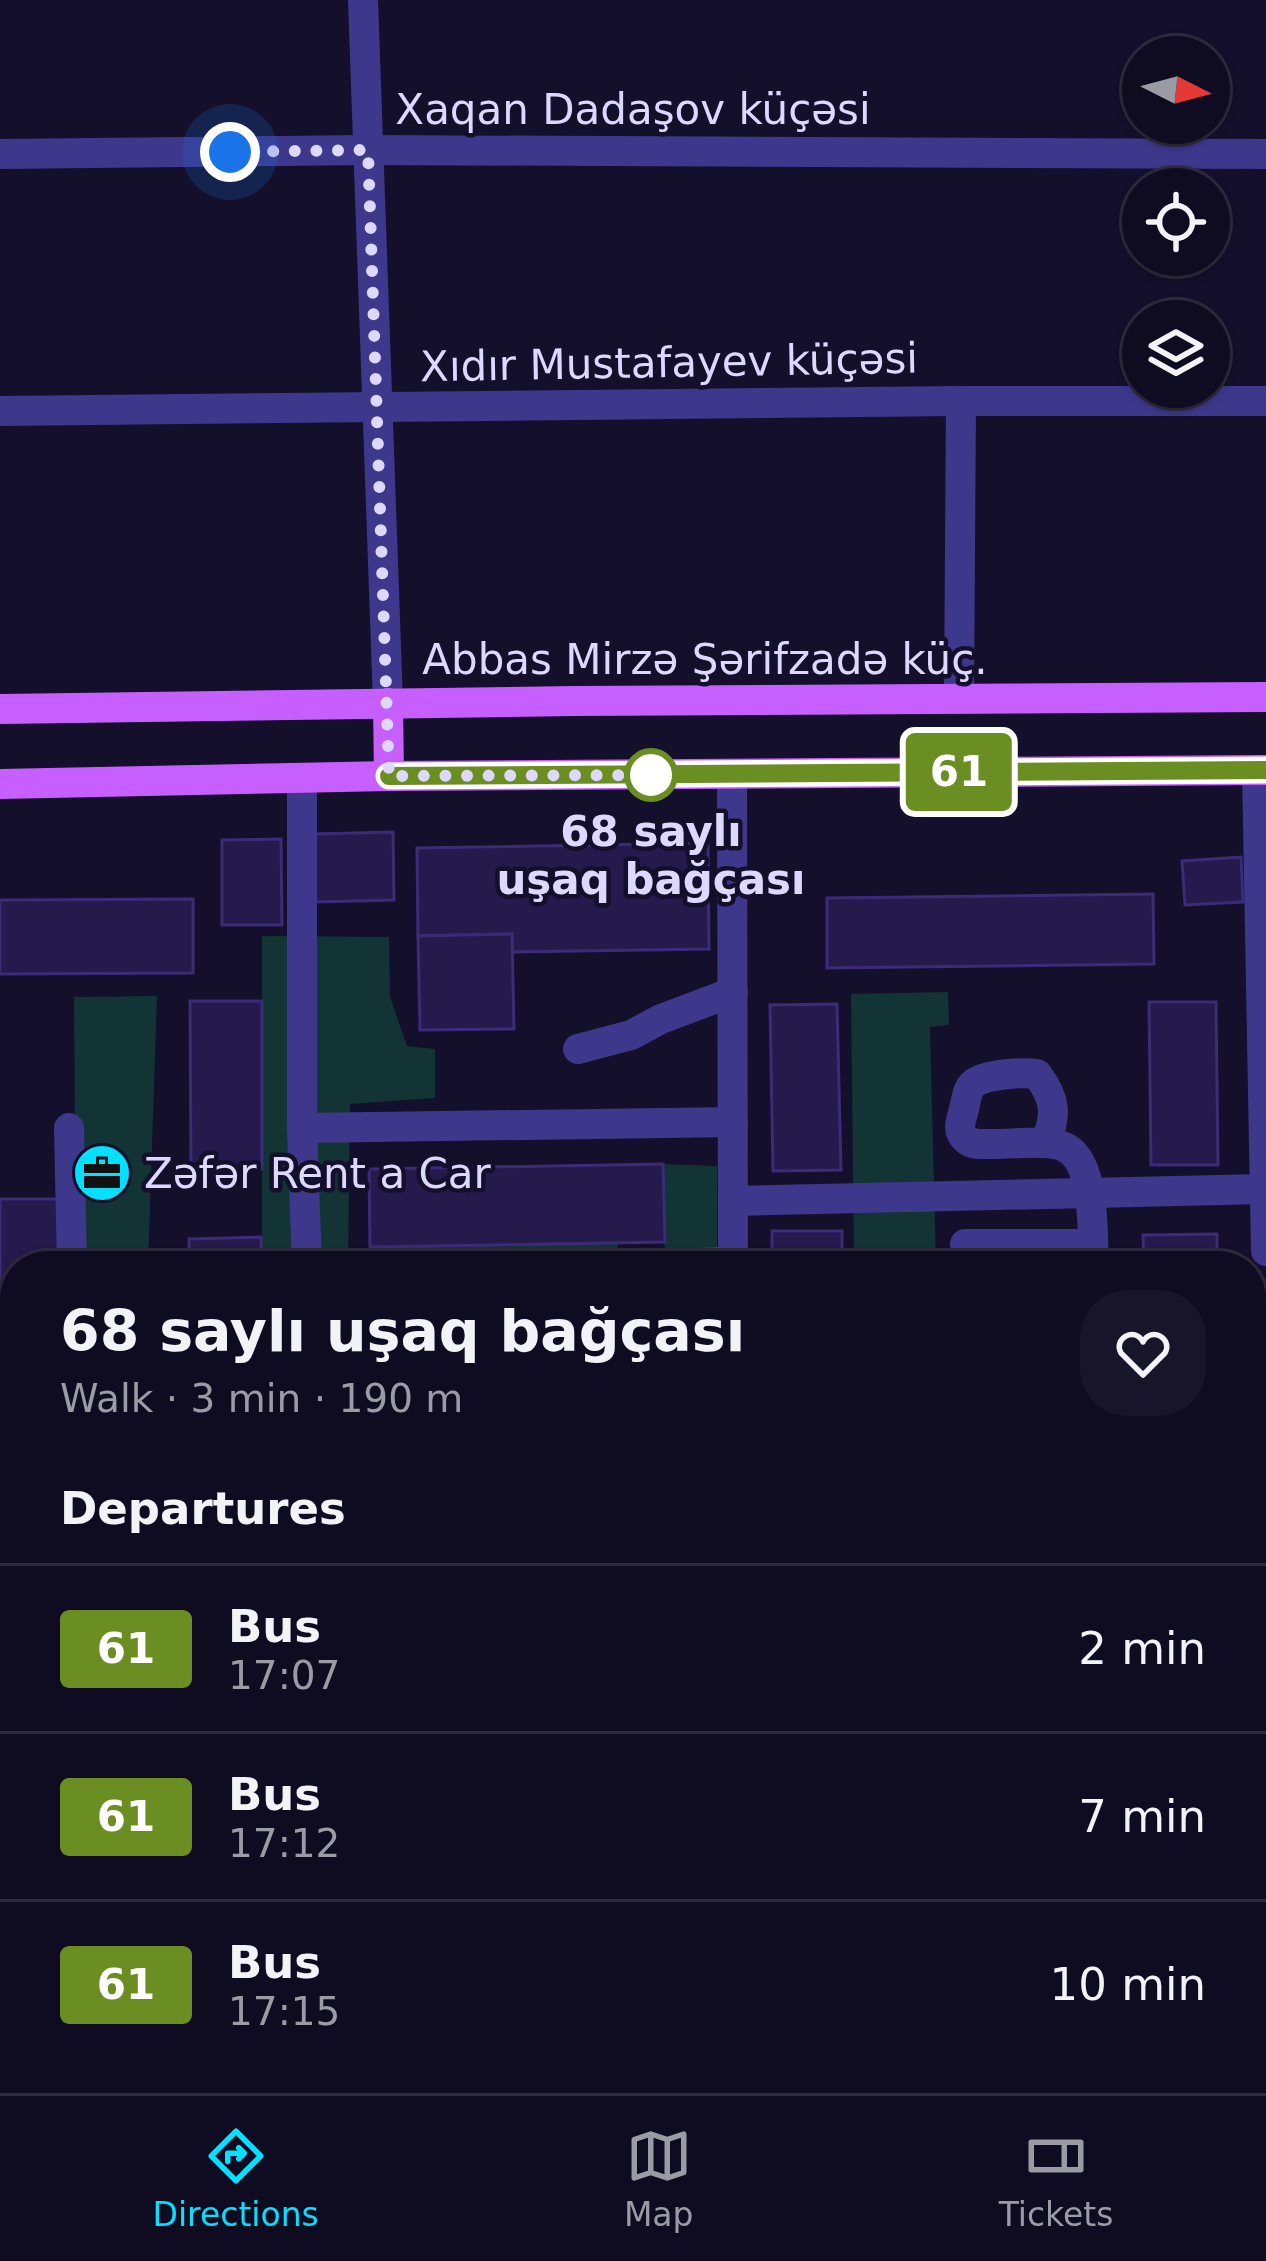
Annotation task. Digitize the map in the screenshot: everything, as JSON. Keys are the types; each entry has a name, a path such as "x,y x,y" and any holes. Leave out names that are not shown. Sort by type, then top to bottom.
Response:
{"main road":[{"name":"Abbas Mirzə Şərifzadə küç.","path":"0,709 1266,697"},
{"path":"388,703 389,776"},
{"path":"0,784 389,776 1261,770"}],"street":[{"path":"363,0 388,703"},
{"name":"Xaqan Dadaşov küçəsi","path":"0,154 368,150 1266,154"},
{"path":"958,699 961,401"},
{"name":"Xıdır Mustafayev küçəsi","path":"0,411 1266,401"},
{"path":"1261,770 1266,1251"},
{"path":"733,774 734,1251"},
{"path":"302,778 306,1251"},
{"path":"578,1049 631,1035 733,992"},
{"path":"302,1128 733,1121"},
{"path":"69,1128 72,1251"},
{"path":"1045,1142 1073,1151 1084,1166 1094,1251"},
{"path":"734,1201 1265,1189"},
{"path":"964,1244 1047,1251"}],"green space":[{"path":"262,936 389,937 390,997 407,1046 435,1049 435,1098 350,1104 348,1251 262,1251"},
{"path":"948,992 949,1025 930,1027 936,1251 854,1251 851,994"},
{"path":"157,996 148,1251 76,1251 74,997"},
{"path":"663,1164 717,1166 717,1251 665,1251"},
{"path":"618,1243 618,1251 370,1251 370,1247"}],"building":[{"path":"393,832 394,900 314,902 313,834"},
{"path":"281,839 282,925 222,925 222,840"},
{"path":"708,843 709,949 512,952 512,934 418,936 417,848"},
{"path":"1241,857 1243,902 1185,905 1182,861"},
{"path":"1153,894 1154,964 827,968 827,898"},
{"path":"193,899 193,973 0,974 0,900"},
{"path":"512,934 514,1029 420,1030 418,936"},
{"path":"190,1001 262,1001 262,1169 191,1169"},
{"path":"1149,1002 1216,1002 1218,1165 1151,1165"},
{"path":"837,1004 841,1170 773,1171 770,1005"},
{"path":"663,1164 665,1242 370,1247 369,1169"},
{"path":"0,1199 69,1199 69,1251 0,1251"},
{"path":"772,1231 842,1231 842,1251 772,1251"},
{"path":"1217,1234 1217,1251 1144,1251 1143,1235"},
{"path":"261,1237 261,1251 189,1251 189,1239"}],"bus line":[{"name":"61","path":"389,776 1266,770"}],"place":[{"name":"68 saylı uşaq bağçası","path":"651,775"},
{"name":"Zəfər Rent a Car","path":"102,1173"}],"route":[{"path":"230,152 368,150 389,776 651,775"}]}
